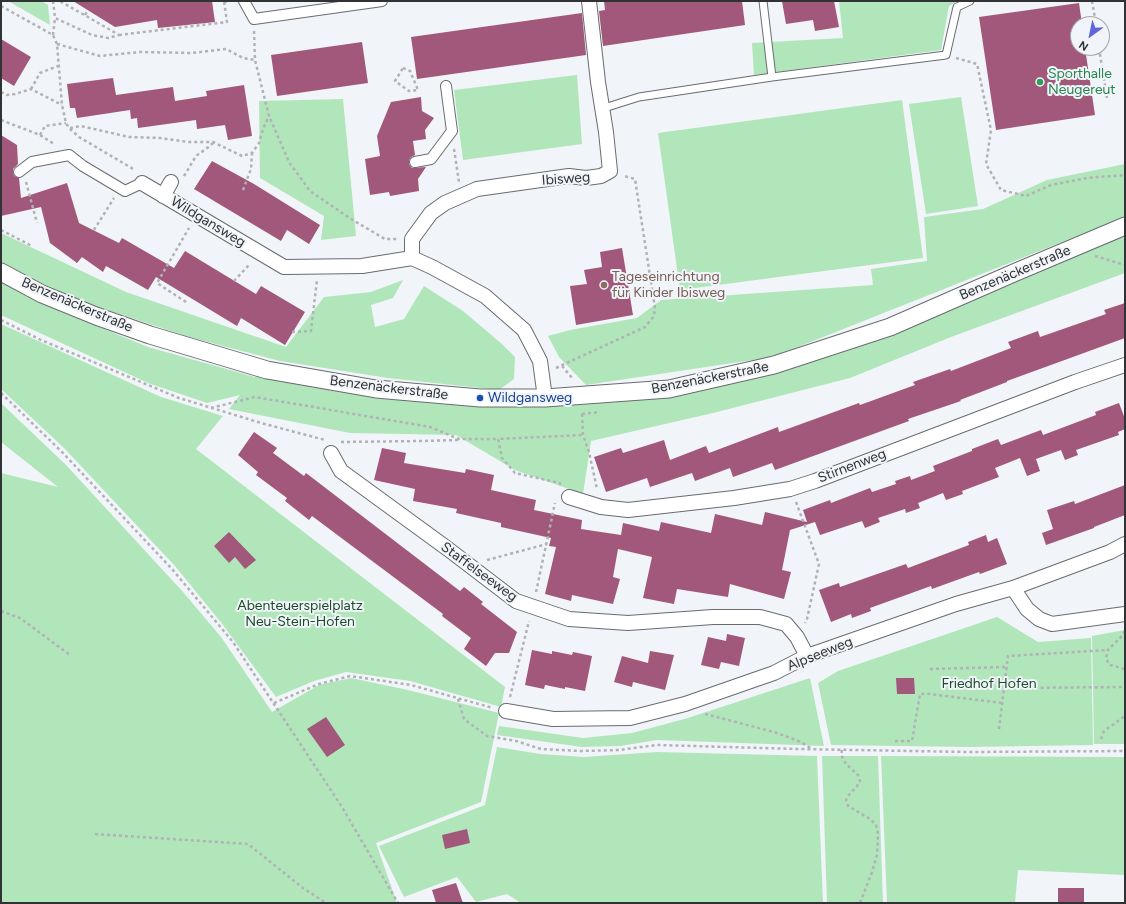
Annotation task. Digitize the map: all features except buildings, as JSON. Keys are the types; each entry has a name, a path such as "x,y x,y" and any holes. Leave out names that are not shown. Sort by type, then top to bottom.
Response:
{"street":[{"path":"244,1 254,19 382,1"},
{"name":"Ibisweg","path":"412,258 412,240 431,213 445,203 477,189 569,176 586,178 601,176 610,171 608,146 601,108 589,1"},
{"path":"415,162 431,159 452,131 446,86"},
{"path":"19,172 32,162 69,155 83,166 125,191 142,183"},
{"path":"166,198 171,182"},
{"name":"Wildgansweg","path":"142,183 284,267 362,266 412,258"},
{"name":"Benzenäckerstraße","path":"1,272 42,294 103,318 150,335 267,370 376,389 480,398 545,398 669,389 774,366 890,327 1125,226"},
{"path":"412,258 485,296 524,330 540,360 545,398"},
{"name":"Stirnenweg","path":"569,496 601,507 628,510 734,498 790,489 815,481 1067,385 1125,365"},
{"name":"Staffelseeweg","path":"333,448 340,472 469,565 516,601 569,619 628,623 713,617 760,617 786,624 808,656"},
{"name":"Alpseeweg","path":"506,712 553,719 630,718 685,704 774,673 808,656 956,604 1013,588 1110,552 1125,544"},
{"path":"1013,588 1027,609 1040,619 1052,624 1125,614"}],"lane":[{"path":"763,1 772,78"},
{"path":"601,108 639,97 946,55 957,7 970,1"}],"path":[{"path":"53,1 55,18 53,35 57,44 62,105 66,123 69,128 79,137 140,174 142,183"},
{"path":"60,1 119,35"},
{"path":"55,18 92,35 108,38 119,35 227,22 224,2 229,1"},
{"path":"1092,1 1095,16"},
{"path":"1,6 53,35"},
{"path":"85,15 88,10"},
{"path":"254,19 255,60 269,116 289,162 310,191 350,219 384,239"},
{"path":"57,44 100,56 140,52 192,53 226,49 243,58 255,60"},
{"path":"946,55 977,64 991,130 986,164 1001,190 1026,196 1058,184 1087,178 1125,175"},
{"path":"1101,56 1107,98"},
{"path":"1,92 7,95 31,89 40,73 58,66"},
{"path":"403,68 410,71 418,90 410,91 395,81 403,68"},
{"path":"31,89 62,105"},
{"path":"243,190 251,169 252,153 259,143 269,116"},
{"path":"1,120 40,135 69,155"},
{"path":"40,135 45,126 66,123"},
{"path":"69,128 81,126 129,137 160,138 188,142 213,142 242,156 252,153"},
{"path":"452,131 462,196"},
{"path":"166,198 196,156 213,142"},
{"path":"542,373 562,366 646,327 654,316 655,308 635,179 610,171"},
{"path":"26,182 37,223"},
{"path":"94,230 109,207"},
{"path":"186,302 157,283 197,215"},
{"path":"1,230 32,246"},
{"path":"234,281 261,253"},
{"path":"292,332 311,331 318,266"},
{"path":"1,320 63,350 179,398 333,448 459,439 498,439 583,435 589,452 601,507"},
{"path":"1,393 62,452 172,569 233,642 342,807 398,903"},
{"path":"210,408 255,397 430,427 459,439"},
{"path":"498,439 502,458 515,474 560,483 557,493 569,496"},
{"path":"797,504 818,564 807,619"},
{"path":"469,565 547,544"},
{"path":"1,612 5,612 20,618 70,655"},
{"path":"1125,631 1121,638 1108,650 1106,659 1110,665 1125,669"},
{"path":"999,729 1008,656 1108,650"},
{"path":"930,669 1006,667"},
{"path":"274,703 318,684 350,676 411,685 506,712"},
{"path":"1004,688 1125,688"},
{"path":"895,741 912,741 920,694 1002,703"},
{"path":"458,699 464,719 488,736 516,741 541,749 581,751 619,750 657,745 969,752 1125,751"},
{"path":"685,704 706,714 774,732 801,742 813,749"},
{"path":"1102,739 1104,731 1125,716"},
{"path":"842,750 841,755 849,767 858,775 860,781 846,800 848,806 870,819 876,825 878,834 877,855 860,903"},
{"path":"95,834 248,844 303,888 326,903"}],"green space":[{"path":"8,1 41,1 48,5 50,25"},
{"path":"839,1 958,1 949,6 941,50 754,75 752,43 843,38"},
{"path":"577,75 582,144 463,160 454,90"},
{"path":"961,97 978,206 926,214 909,104"},
{"path":"343,99 356,236 321,240 324,216 260,178 259,101"},
{"path":"902,100 923,258 680,290 658,133"},
{"path":"1125,164 1125,217 773,357 586,385 559,357 548,336 570,330 637,318 661,300 873,285 871,269 927,261 924,217 983,209 1047,180"},
{"path":"1,233 126,292 286,347 324,297 371,292 403,280 393,298 371,305 375,327 404,319 424,286 463,311 515,357 514,379 499,390 388,378 280,361 189,337 47,290 1,264"},
{"path":"1125,237 1125,273 951,337 850,378 713,413 591,441 583,494 515,470 456,435 350,433 229,409 240,395 207,403 148,383 1,315 1,282 38,302 148,347 255,377 258,374 385,398 526,407 591,404 785,371 874,340 1091,246"},
{"name":"Abenteuerspielplatz Neu-Stein-Hofen","path":"1,324 161,397 223,416 196,449 505,687 501,707 410,681 346,672 314,681 276,697 223,625 175,566 64,448 1,389"},
{"path":"1,403 66,465 183,592 221,637 272,712 319,685 351,678 408,690 499,713 481,802 376,843 397,903 1,903 1,473 58,487 1,442"},
{"name":"Friedhof Hofen","path":"997,617 1038,642 1091,638 1093,745 970,747 831,745 818,683 838,671"},
{"path":"1125,630 1125,744 1094,744 1092,636"},
{"path":"810,678 824,746 657,740 620,746 582,747 497,735 499,726 583,738 632,733 688,718"},
{"path":"497,747 540,754 584,757 657,752 817,756 823,903 521,903 507,894 476,902 457,877 404,897 379,846 485,805"},
{"path":"822,756 878,756 883,903 827,903"},
{"path":"881,756 1125,757 1125,875 1018,870 1015,903 887,903"}],"place":[{"name":"Sporthalle Neugereut","path":"1040,82"},
{"name":"Tageseinrichtung für Kinder Ibisweg","path":"604,285"},
{"name":"Wildgansweg","path":"480,398"}]}
